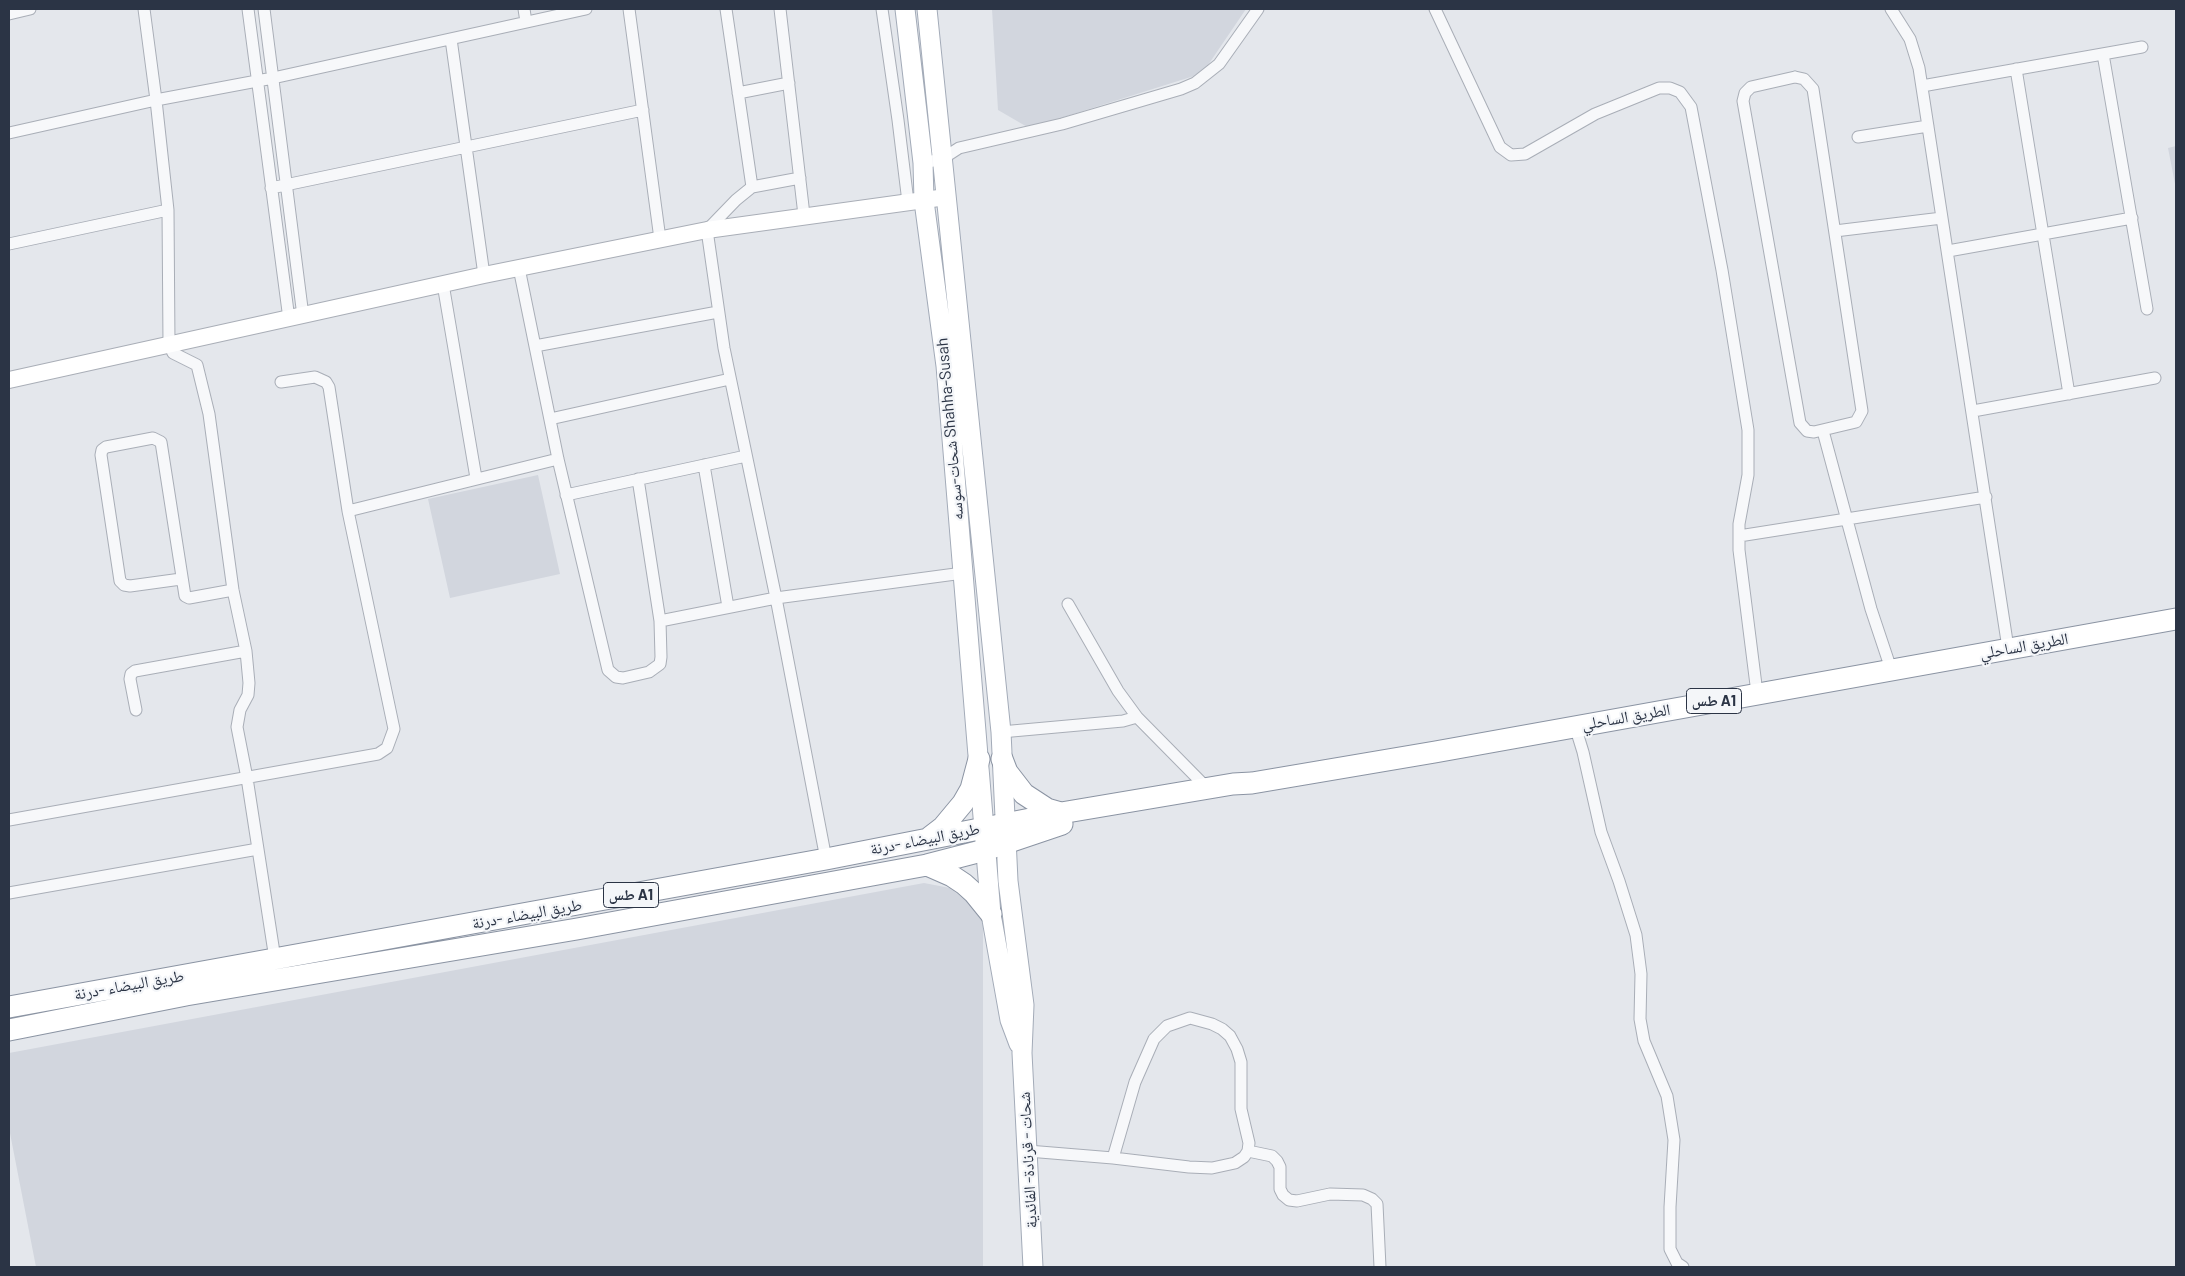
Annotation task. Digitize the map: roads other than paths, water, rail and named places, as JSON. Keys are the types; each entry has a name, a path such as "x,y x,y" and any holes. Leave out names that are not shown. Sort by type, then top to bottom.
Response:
{"highway":[{"name":"الطريق الساحلي","path":"1252,784 2176,619"},
{"path":"930,837 948,822 963,804 976,775 979,759"},
{"path":"1002,759 1011,778 1024,794 1041,806 1061,813"},
{"name":"طريق البيضاء -درنة","path":"9,1030 186,995 577,929 927,865 986,850 1005,833 1061,813 1232,784 1252,784"},
{"path":"1005,833 1052,827 1211,796 1252,784"},
{"name":"طريق البيضاء -درنة","path":"9,1007 826,859 984,827 1005,833"},
{"path":"927,865 946,873 964,884 991,914"}],"main road":[{"name":"شحات-سوسه Shahha-Susah","path":"905,9 923,164 916,202 946,366 991,914 1010,1020 1022,1053"},
{"name":"شحات-سوسه Shahha-Susah","path":"927,9 1001,732 1008,881 1024,1006 1022,1053"},
{"name":"شحات - قرنادة- الفائدية","path":"1022,1053 1033,1267"}],"street":[{"path":"9,14 30,9"},
{"path":"144,9 168,210 170,344 173,353 197,365 210,424 233,590 246,651 248,695 240,710 236,727 247,778 275,959"},
{"path":"248,9 271,188 296,317"},
{"path":"264,9 286,185 296,317"},
{"path":"524,9 526,22"},
{"path":"9,133 156,100 273,78 586,9"},
{"path":"629,9 660,239"},
{"path":"726,9 752,187"},
{"path":"780,9 804,215"},
{"path":"882,9 898,120 916,202"},
{"path":"923,164 942,159 959,148 1062,124 1181,89 1195,82 1219,64 1258,9"},
{"path":"1435,9 1500,147 1511,155 1525,154 1595,114 1659,88 1675,90 1688,101 1719,252 1748,430 1748,476 1739,536 1757,694"},
{"path":"1891,9 1914,47 1922,86 2008,648"},
{"path":"451,39 484,275"},
{"path":"1922,86 2142,47"},
{"path":"2103,54 2148,309"},
{"path":"2016,69 2041,234 2069,394"},
{"path":"1795,77 1804,79 1811,85 1862,411 1856,422 1823,430 1810,432 1800,423 1743,101 1745,93 1752,87 1795,77"},
{"path":"738,93 789,83"},
{"path":"271,188 466,145 643,110"},
{"path":"1858,137 1928,126"},
{"path":"707,230 736,200 752,187 800,178"},
{"path":"9,380 484,275 660,239 804,215 946,197"},
{"path":"9,244 168,210"},
{"path":"1835,231 1942,218"},
{"path":"1948,251 2132,218"},
{"path":"707,230 718,312 730,379 776,598 826,859"},
{"path":"520,268 558,459 608,670 616,677 623,678 649,672 660,664 660,620 638,479"},
{"path":"443,284 476,478"},
{"path":"535,346 718,312"},
{"path":"9,820 378,754 387,748 394,729 348,511 326,382 315,377 281,382"},
{"path":"1972,411 2155,378"},
{"path":"550,419 730,379"},
{"path":"1823,430 1871,609 1891,669"},
{"path":"181,579 130,586 124,585 120,581 101,455 102,450 106,447 153,438 161,442 183,592 189,598 233,590"},
{"path":"566,495 746,456"},
{"path":"348,511 558,459"},
{"path":"704,465 728,607"},
{"path":"1739,536 1986,497"},
{"path":"660,620 776,598 962,573"},
{"path":"1068,604 1118,691 1137,717 1208,789"},
{"path":"136,710 130,679 131,674 135,671 246,651"},
{"path":"1001,732 1123,721 1137,717"},
{"path":"1575,726 1583,752 1601,832 1620,881 1636,935 1641,974 1640,1019 1644,1041 1667,1096 1674,1140 1670,1207 1670,1249 1678,1263 1683,1267"},
{"path":"9,894 258,849"},
{"path":"1028,1151 1212,1168 1235,1162 1244,1157 1248,1151 1249,1143 1241,1109 1241,1062 1230,1036 1212,1024 1190,1018 1167,1026 1154,1039 1135,1082 1113,1158"},
{"path":"1248,1151 1272,1156 1277,1161 1280,1167 1280,1189 1283,1196 1289,1200 1297,1201 1337,1194 1363,1195 1372,1199 1377,1204 1380,1267"}]}
